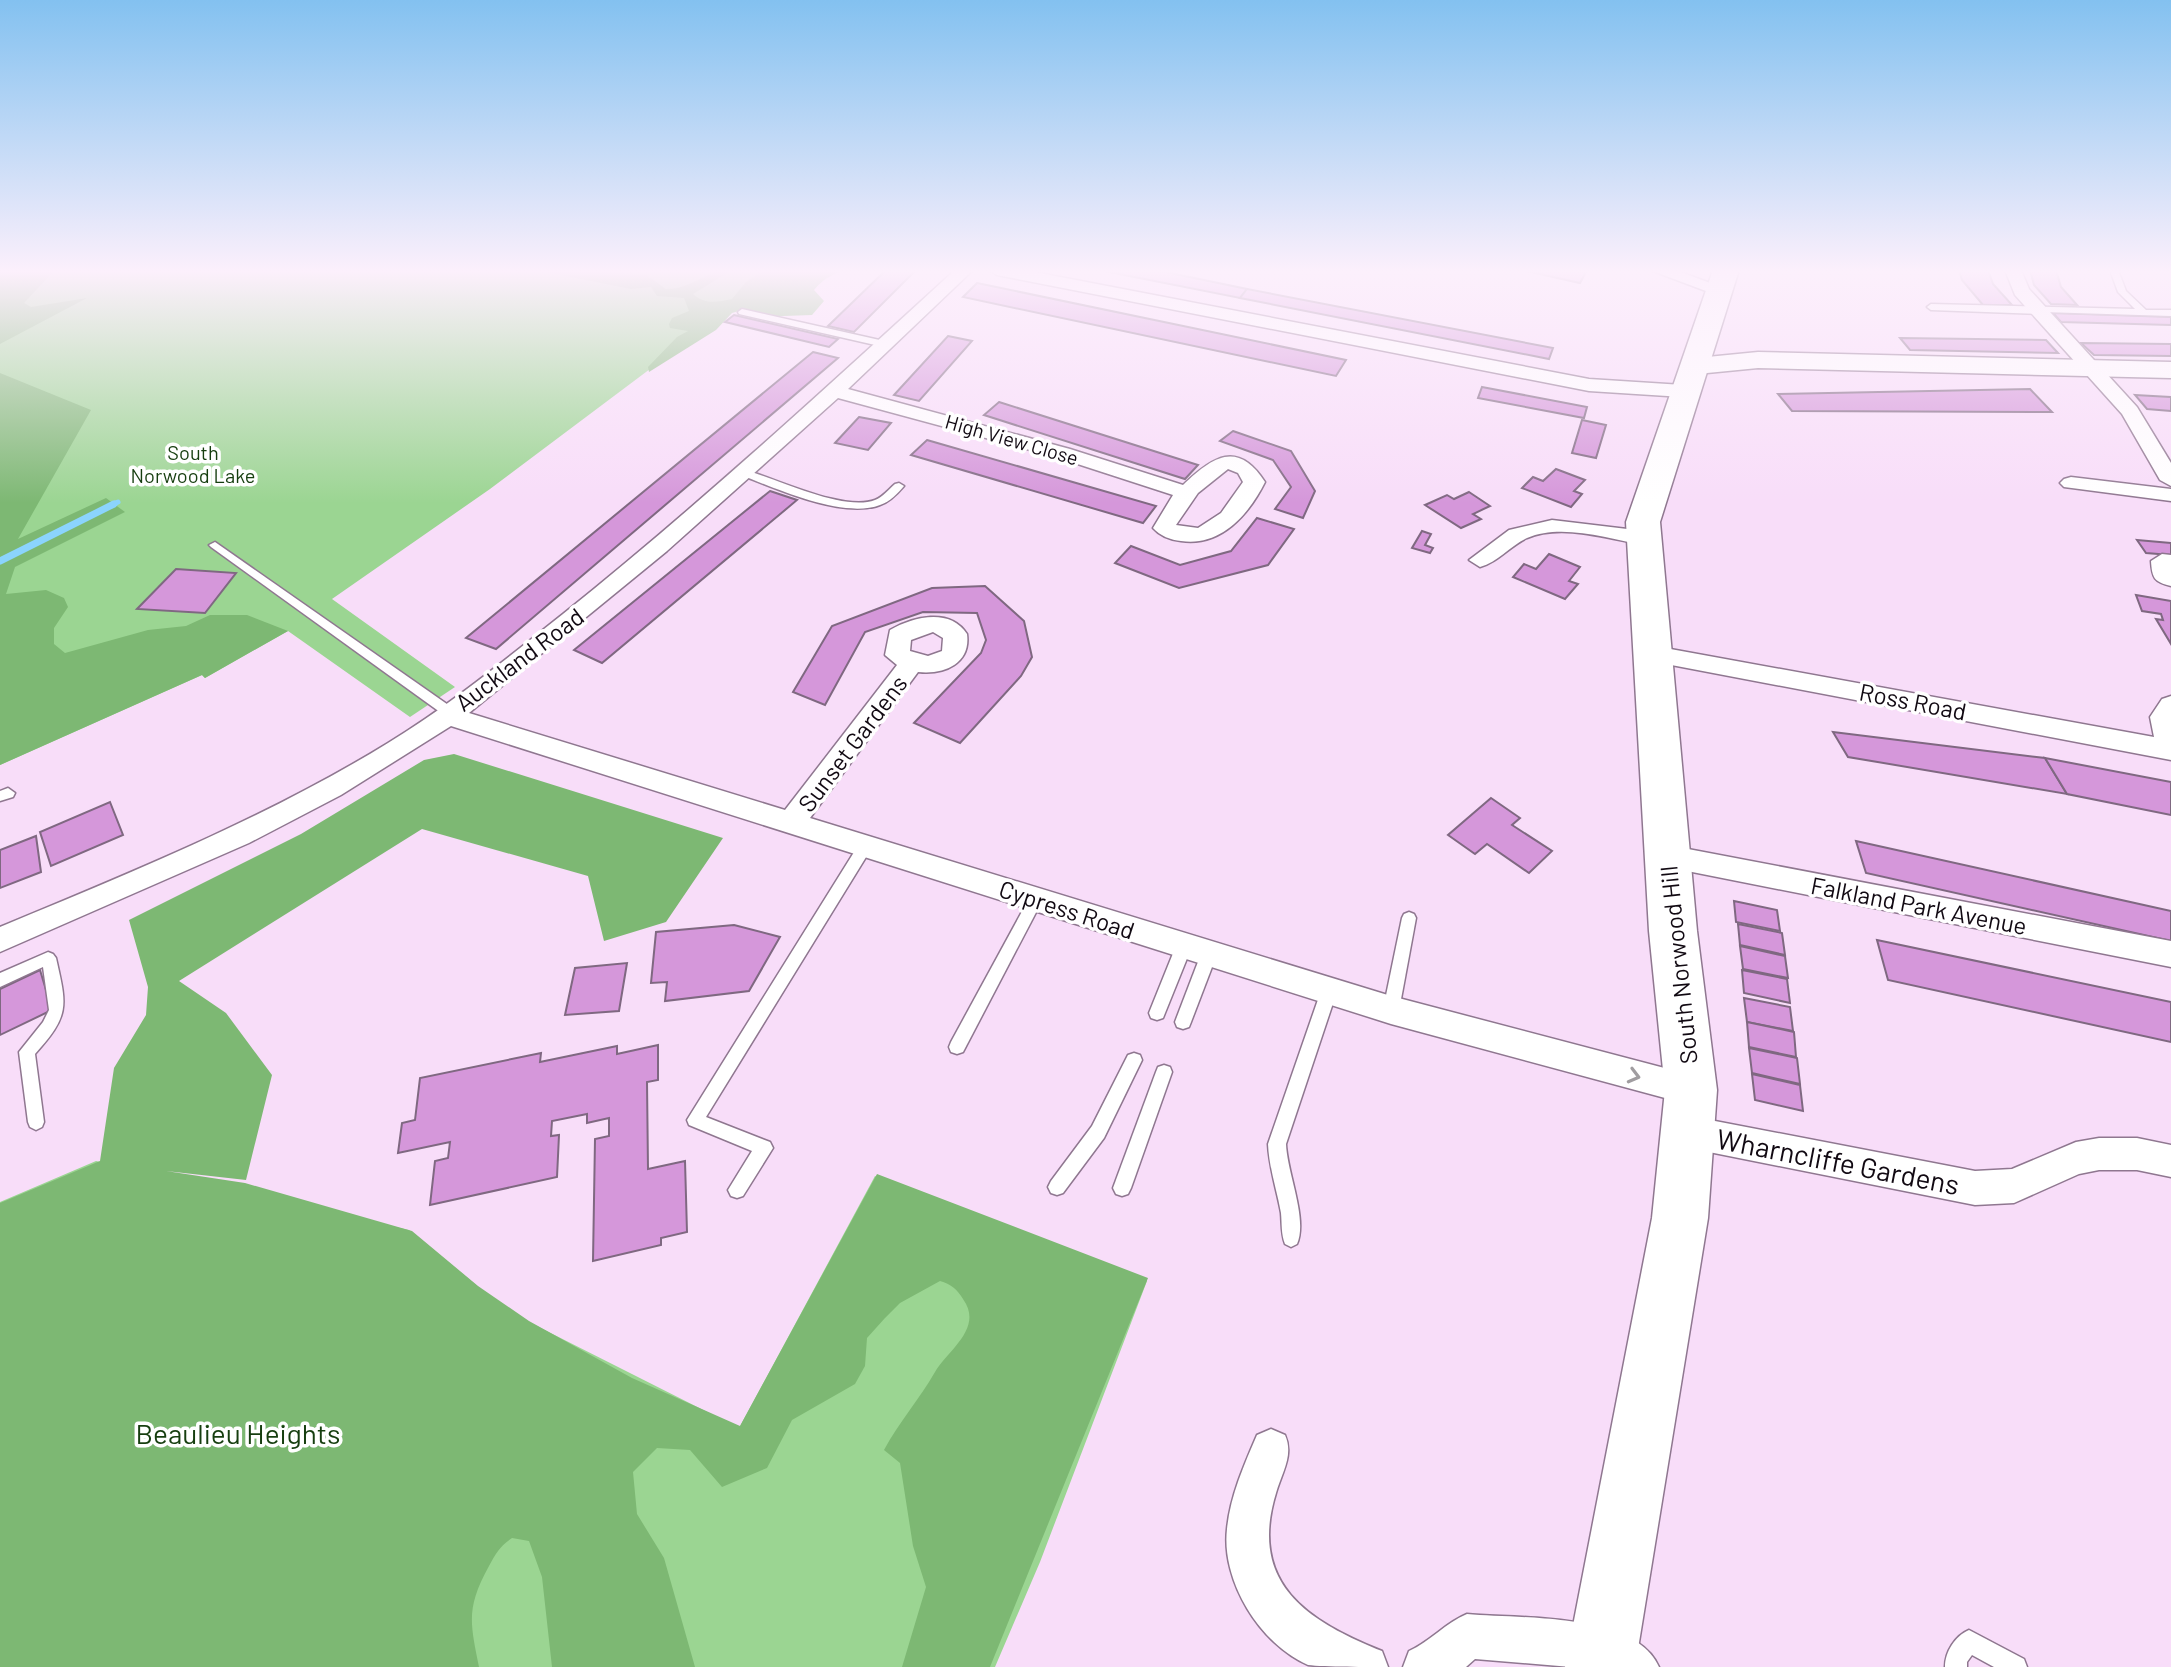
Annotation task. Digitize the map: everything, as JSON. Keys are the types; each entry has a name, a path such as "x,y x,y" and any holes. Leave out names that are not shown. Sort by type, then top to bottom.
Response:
{"main road":[{"name":"South Norwood Hill","path":"1614,1661 1680,1218 1690,1111 1667,856 1643,522 1702,348"},
{"path":"1732,348 1753,360"},
{"path":"1690,379 1753,360 2171,370"}],"street":[{"name":"Auckland Road","path":"0,940 175,866 380,761 598,598 745,473 880,348"},
{"path":"1397,348 1589,385 1690,379"},
{"path":"2072,348 2130,411 2171,480"},
{"name":"High View Close","path":"835,391 1063,453 1188,493"},
{"path":"2071,483 2171,495"},
{"path":"1480,560 1509,539 1533,529 1558,528 1644,538"},
{"path":"2171,562 2162,561 2163,576 2171,579"},
{"name":"Ross Road","path":"1654,654 2170,749"},
{"name":"Sunset Gardens","path":"792,821 911,664"},
{"path":"2170,749 2163,717 2171,705"},
{"name":"Cypress Road","path":"449,712 458,719 1329,991 1578,1061 1690,1111"},
{"name":"Falkland Park Avenue","path":"1667,856 2171,954"},
{"name":"Wharncliffe Gardens","path":"1690,1111 1975,1188 2014,1186 2076,1158 2099,1154 2137,1154 2171,1161"},
{"path":"1271,1449 1250,1511 1247,1547 1257,1584 1272,1607 1300,1634 1366,1667"},
{"path":"1425,1667 1442,1659 1467,1636 1614,1661"}],"lane":[{"path":"745,473 829,500 857,504 878,502 899,486"},
{"path":"215,545 449,712"},
{"path":"737,1190 764,1148 695,1120 866,845"},
{"path":"957,1047 1036,899"},
{"path":"1391,1010 1409,918"},
{"path":"1157,1013 1197,950"},
{"path":"1183,1022 1197,950"},
{"path":"0,980 48,958 59,1011 55,1022 27,1052 36,1122"},
{"path":"1291,1238 1292,1214 1277,1162 1277,1144 1329,991"},
{"path":"1057,1187 1098,1132 1134,1060"},
{"path":"1122,1188 1164,1072"},
{"path":"1956,1667 1956,1659 1969,1641 2016,1667"}],"green space":[{"name":"South Norwood Lake","path":"0,348 678,348 490,489 332,599 455,687 410,717 288,631 205,678 202,675 0,765"},
{"path":"667,348 688,348 649,372 648,367"},
{"path":"0,373 91,410 18,539 106,498 125,512 15,567 6,594 46,590 64,598 68,607 54,628 54,644 65,653 148,630 186,626 210,615 247,615 288,631 205,678 202,675 0,765"},
{"name":"Beaulieu Heights","path":"454,754 723,838 666,922 604,941 588,876 422,829 179,981 226,1013 272,1075 246,1180 166,1171 245,1183 412,1231 478,1286 529,1321 632,1378 740,1426 877,1174 1148,1278 990,1667 902,1667 926,1587 913,1546 900,1463 884,1450 967,1329 968,1310 963,1299 953,1287 940,1281 900,1303 885,1318 867,1338 865,1366 855,1384 792,1420 767,1468 722,1487 690,1450 657,1448 633,1472 637,1514 664,1558 695,1667 552,1667 542,1577 529,1541 512,1538 494,1557 476,1593 472,1626 479,1667 0,1667 0,1203 100,1161 114,1068 146,1015 148,987 129,920 301,834 424,760"},
{"name":"Beaulieu Heights","path":"96,1161 409,1230 509,1312 739,1428 875,1176 1147,1281 1040,1562 995,1667 0,1667 0,1202"}],"building":[{"path":"937,348 966,348 919,401 894,395"},
{"path":"1203,348 1288,348 1346,360 1336,376"},
{"path":"1492,348 1553,348 1549,359"},
{"path":"1908,348 2053,348 2058,353"},
{"path":"2086,348 2171,348 2171,356 2094,355"},
{"path":"813,352 838,358 496,649 466,638"},
{"path":"1482,387 1587,407 1584,418 1478,398"},
{"path":"2030,389 2052,412 1792,411 1778,394"},
{"path":"2135,395 2171,397 2171,411 2147,409"},
{"path":"999,402 1198,465 1185,479 984,415"},
{"path":"859,417 891,423 868,450 835,443"},
{"path":"1582,420 1606,425 1596,458 1572,453"},
{"path":"1233,431 1291,451 1315,491 1303,518 1275,509 1291,487 1273,460 1220,441"},
{"path":"927,440 1156,506 1143,523 911,455"},
{"path":"1556,469 1585,480 1574,491 1582,494 1571,507 1522,488 1533,477 1543,481"},
{"path":"770,491 797,500 602,663 574,650"},
{"path":"1469,492 1490,506 1473,514 1481,519 1461,528 1425,505 1447,495 1454,499"},
{"path":"1257,518 1294,529 1268,565 1179,588 1115,563 1131,546 1180,565 1231,551"},
{"path":"1422,531 1431,534 1425,545 1433,548 1430,553 1412,548"},
{"path":"2137,540 2171,543 2171,555 2146,553"},
{"path":"1549,554 1580,567 1569,581 1578,584 1565,599 1513,577 1524,564 1536,569"},
{"path":"176,569 236,573 205,613 137,609"},
{"path":"985,586 1024,621 1032,657 1021,676 960,743 914,723 981,653 986,640 977,613 923,612 865,632 825,705 793,692 832,626 932,588"},
{"path":"2136,595 2171,601 2171,644 2156,619 2163,620 2161,614 2142,611"},
{"path":"1833,732 2045,758 2067,794 1848,757"},
{"path":"2045,758 2171,782 2171,815 2067,794"},
{"path":"1491,798 1520,818 1512,825 1552,851 1529,873 1487,844 1475,854 1448,835"},
{"path":"110,802 123,835 51,866 40,832"},
{"path":"36,836 41,872 0,888 0,850"},
{"path":"1856,841 2171,911 2171,941 1866,873"},
{"path":"1734,901 1777,910 1780,931 1736,922"},
{"path":"1738,924 1782,933 1785,955 1740,945"},
{"path":"734,925 780,937 749,991 665,1001 667,982 651,983 656,932"},
{"path":"1877,940 2171,1002 2171,1042 1888,980"},
{"path":"1740,946 1785,956 1788,978 1743,969"},
{"path":"627,963 619,1011 565,1015 575,968"},
{"path":"40,970 52,1010 0,1035 0,989"},
{"path":"1742,970 1787,979 1790,1003 1744,993"},
{"path":"1744,998 1790,1007 1793,1031 1747,1022"},
{"path":"1747,1022 1794,1032 1796,1057 1749,1047"},
{"path":"658,1045 658,1080 647,1082 648,1169 685,1161 687,1232 661,1238 661,1245 593,1261 595,1139 609,1136 609,1118 587,1123 587,1114 552,1121 551,1136 559,1135 557,1177 430,1205 435,1161 448,1158 450,1142 398,1153 402,1123 415,1120 420,1078 541,1053 540,1062 617,1046 617,1054"},
{"path":"1749,1048 1797,1058 1800,1084 1752,1073"},
{"path":"1752,1074 1800,1085 1803,1111 1755,1100"}],"waterway":[{"path":"0,561 118,502"}]}
